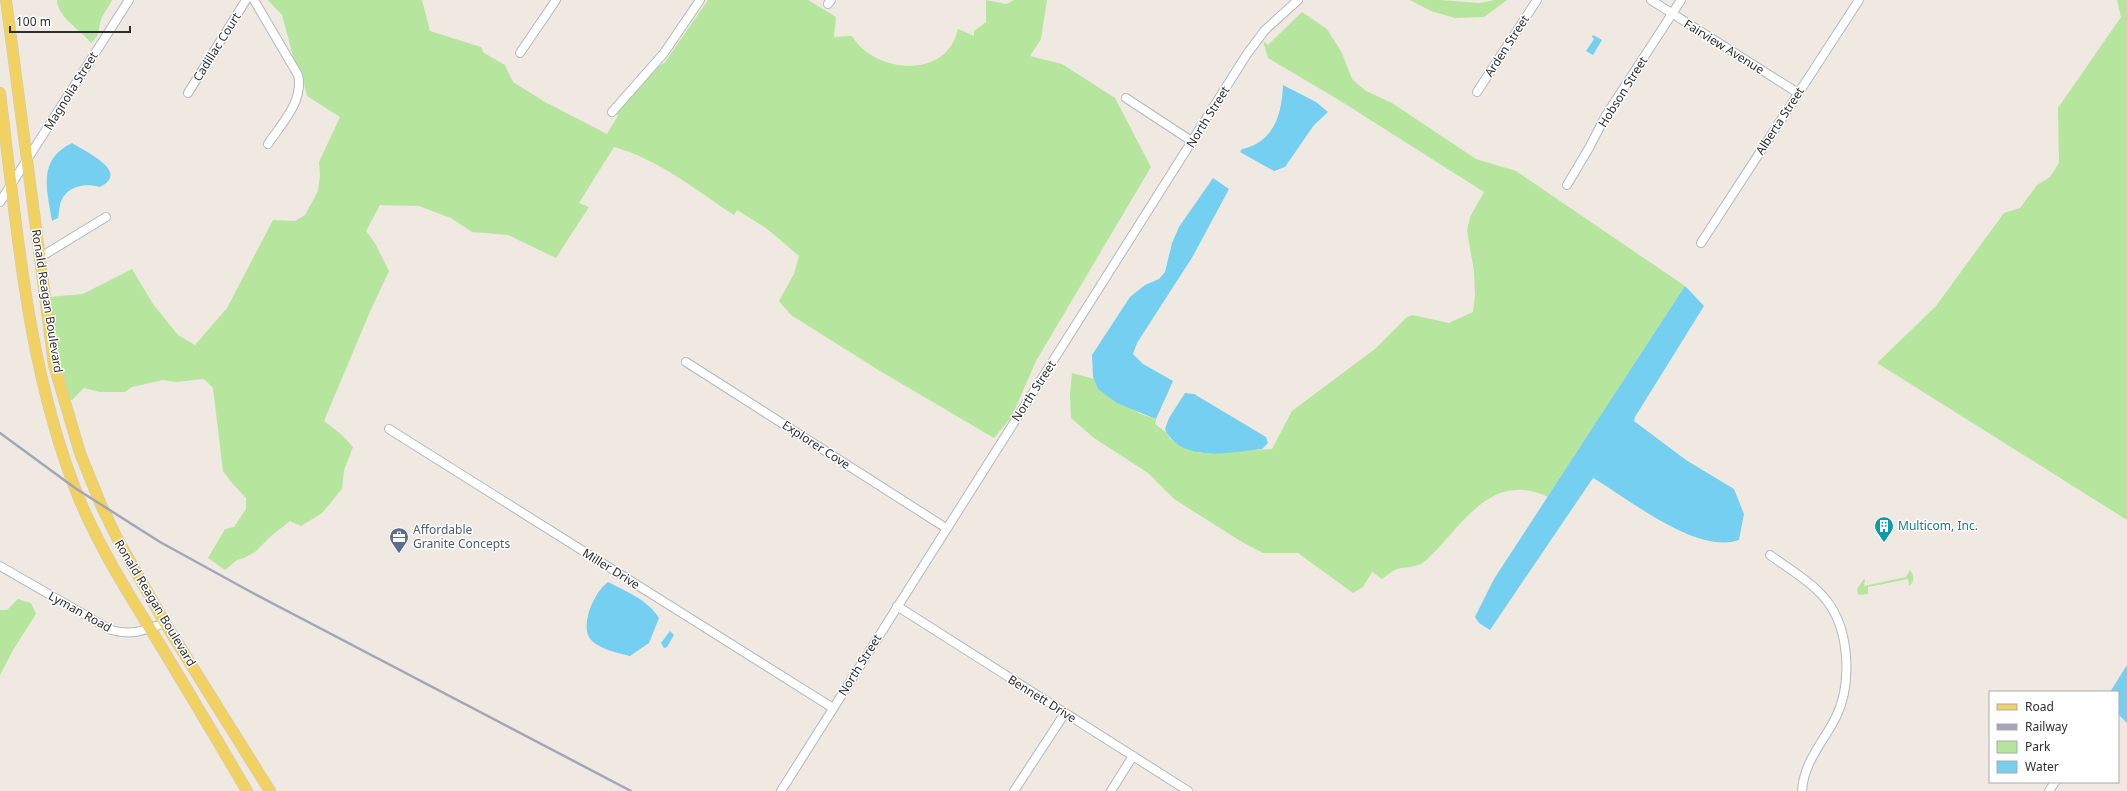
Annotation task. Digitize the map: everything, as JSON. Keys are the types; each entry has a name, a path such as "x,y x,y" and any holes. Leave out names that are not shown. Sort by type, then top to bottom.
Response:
{"main road":[{"name":"Ronald Reagan Boulevard","path":"6,0 54,365 80,453 118,540 165,623 270,791"},
{"name":"Ronald Reagan Boulevard","path":"0,93 11,184 40,375 49,412 79,497 109,560 247,791"}],"street":[{"name":"Magnolia Street","path":"0,202 128,0"},
{"name":"Cadillac Court","path":"188,93 246,0"},
{"path":"254,0 298,75 300,84 300,93 268,144"},
{"path":"520,53 556,0"},
{"path":"612,112 664,53 700,0"},
{"name":"North Street","path":"781,791 946,528 1193,142 1247,54 1265,30 1298,0"},
{"name":"Arden Street","path":"1477,92 1537,0"},
{"name":"Fairview Avenue","path":"1651,0 1798,93"},
{"name":"Hobson Street","path":"1567,185 1605,117 1681,0"},
{"name":"Alberta Street","path":"1701,243 1859,0"},
{"path":"1126,98 1193,142"},
{"path":"40,258 106,218"},
{"name":"Explorer Cove","path":"686,362 946,528"},
{"name":"Miller Drive","path":"389,429 833,708"},
{"path":"1770,555 1814,587 1827,602 1843,638 1846,657 1847,680 1842,700 1836,718 1807,766 1802,791"},
{"name":"Lyman Road","path":"0,566 111,630 125,634 165,623"},
{"name":"Bennett Drive","path":"897,606 1188,791"},
{"path":"1014,791 1064,712"},
{"path":"1111,791 1133,756"}],"green space":[{"path":"57,0 112,0 102,17 98,34 91,43 65,18 58,6"},
{"path":"268,0 422,0 430,31 481,47 484,53 505,65 513,82 545,102 607,134 618,116 617,114 645,79 665,62 708,0 808,0 836,17 834,37 852,36 863,49 877,58 893,64 910,66 926,64 940,57 951,46 958,29 974,36 974,31 986,22 986,0 1006,4 1014,0 1047,0 1041,39 1030,56 1062,64 1115,98 1151,167 1036,361 1012,416 994,438 880,371 791,315 779,301 794,274 799,256 766,228 737,210 734,215 676,176 630,152 614,147 579,203 589,207 556,258 508,235 472,232 451,218 419,206 380,205 366,231 375,243 389,271 369,314 324,421 342,435 353,447 344,470 342,489 322,513 301,526 290,521 271,536 255,552 237,560 225,570 208,558 225,529 234,527 246,509 246,498 223,471 213,388 204,379 176,382 163,380 132,387 125,392 100,392 84,388 72,400 68,399 59,364 49,297 83,294 132,269 153,304 178,335 195,345 227,308 273,220 295,221 305,215 318,191 320,175 319,162 340,117 307,96 302,75 294,60 282,15"},
{"path":"1410,0 1441,0 1479,3 1495,0 1507,0 1484,17 1455,18 1431,11"},
{"path":"2117,0 2127,0 2127,520 1877,363 1936,306 2004,213 2020,208 2037,185 2050,177 2059,163 2058,108 2121,17"},
{"path":"1302,12 1327,29 1342,53 1352,79 1366,91 1392,103 1476,159 1516,171 1685,286 1548,497 1527,490 1509,491 1492,497 1477,507 1424,562 1415,566 1397,569 1382,579 1372,572 1363,587 1353,593 1298,553 1263,553 1242,542 1174,499 1148,473 1094,438 1071,418 1070,393 1072,373 1094,379 1098,389 1141,414 1156,419 1155,424 1167,433 1170,439 1187,449 1201,453 1272,449 1292,411 1375,349 1406,318 1412,315 1449,323 1473,312 1475,296 1474,271 1467,231 1470,217 1484,192 1339,100 1268,58 1263,41 1268,45"},
{"path":"1910,570 1913,578 1912,583 1909,586 1908,579 1868,587 1868,594 1859,595 1858,593 1857,589 1865,579 1864,586 1906,577"},
{"path":"18,599 31,603 36,614 13,650 0,675 0,610 7,610"}],"water":[{"path":"1593,35 1602,40 1593,55 1586,51 1594,39 1592,37"},
{"path":"1283,85 1316,102 1328,112 1314,125 1285,167 1274,171 1240,152 1242,149 1262,140 1269,133 1278,116 1281,106"},
{"path":"72,143 103,163 111,175 108,181 100,187 88,185 76,187 70,190 62,199 58,218 52,221 47,187 49,167 53,158 61,150"},
{"path":"1213,178 1229,189 1193,256 1137,343 1133,354 1143,364 1173,381 1156,419 1117,403 1098,389 1093,377 1092,355 1130,297 1145,285 1159,279 1165,272 1172,243 1179,227"},
{"path":"1685,286 1704,306 1635,417 1634,421 1686,460 1734,489 1744,514 1739,540 1722,543 1704,540 1684,533 1644,511 1593,478 1490,630 1479,623 1475,617 1494,579"},
{"path":"1185,393 1194,394 1266,437 1268,443 1262,449 1222,453 1195,452 1183,447 1173,440 1165,429 1169,418"},
{"path":"608,582 643,601 659,618 649,643 630,656 608,650 597,645 589,637 587,631 588,615 594,599 598,592"},
{"path":"670,631 674,635 667,647 664,648 661,643"},
{"path":"2127,665 2127,723 2119,715 2119,691 2111,691"}],"railway":[{"path":"0,433 75,488 160,542 251,592 631,791"}],"place":[{"name":"Multicom, Inc.","path":"1884,543"},
{"name":"Affordable Granite Concepts","path":"399,554"}]}
